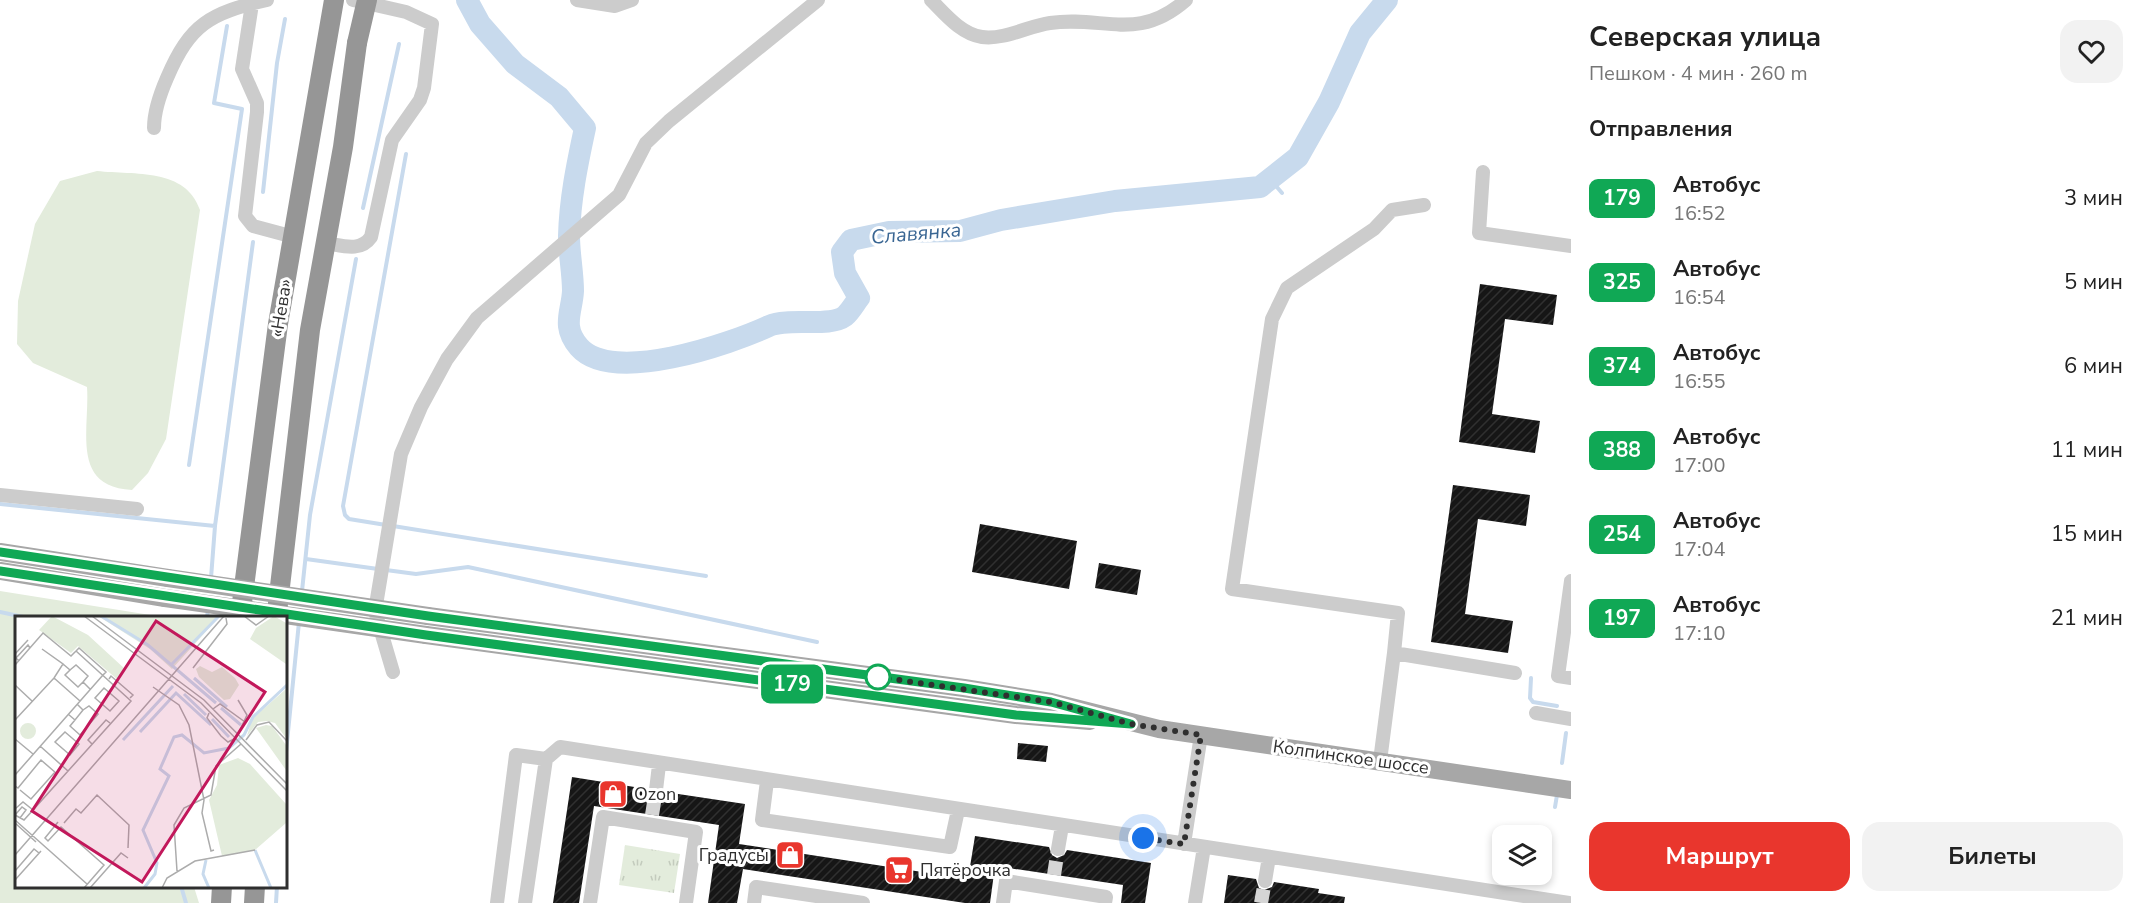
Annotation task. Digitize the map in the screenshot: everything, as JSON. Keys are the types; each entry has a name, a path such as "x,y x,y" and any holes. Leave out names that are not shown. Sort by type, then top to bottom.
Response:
{"highway":[{"name":"«Нева»","path":"240,616 278,324 334,0"},
{"name":"«Нева»","path":"277,616 310,330 343,147 357,43 367,0"},
{"path":"221,903 222,888"},
{"path":"254,903 255,888"}],"main road":[{"name":"Колпинское шоссе","path":"0,552 428,616 964,688 1051,702 1131,724"},
{"name":"Колпинское шоссе","path":"0,571 165,598 426,635 1016,715 1131,724 1571,790"}],"street":[{"path":"154,128 154,118 163,87 178,52 190,35 204,22 252,3 267,0"},
{"path":"325,243 356,247 365,244 371,237 392,140 420,100 432,40 432,24 406,12 353,0"},
{"path":"577,0 615,6 632,0"},
{"path":"393,672 375,611 401,454 421,407 447,359 477,318 619,195 646,143 669,121 818,0"},
{"path":"931,0 957,26 982,37 1011,33 1050,23 1080,22 1119,26 1146,23 1186,0"},
{"path":"252,3 242,69 257,103 257,112 245,216 253,226 294,237"},
{"path":"1483,172 1479,233 1571,246"},
{"path":"1380,761 1398,613 1232,589 1272,319 1287,288 1374,229 1392,210 1424,205"},
{"path":"0,495 137,509"},
{"path":"1571,581 1558,676 1571,678"},
{"path":"1394,653 1515,673"},
{"path":"1536,713 1571,719"},
{"path":"1184,844 1201,735"},
{"path":"525,903 546,759 560,747 659,765 1563,903"},
{"path":"497,903 516,755 546,759"},
{"path":"656,790 659,765"},
{"path":"767,781 762,820 774,822 950,847 958,810"},
{"path":"590,903 603,817 651,820 696,832 686,903"},
{"path":"1058,849 1062,826"},
{"path":"1195,903 1204,847"},
{"path":"1265,881 1269,857"},
{"path":"1003,903 1006,881 1053,882 1106,897 1105,903"},
{"path":"754,903 756,887 863,903"}],"green space":[{"path":"97,171 143,174 171,180 193,196 200,210 166,439 148,473 132,490 112,486 99,479 91,467 86,437 87,387 33,363 17,344 18,301 35,224 60,181"},
{"path":"0,591 157,616 15,616 15,888 194,888 199,903 0,903"},
{"path":"625,845 680,854 674,893 619,885"}],"building":[{"path":"1480,284 1557,295 1553,325 1505,319 1492,414 1540,421 1535,453 1459,442"},
{"path":"1453,485 1530,495 1526,526 1478,519 1465,614 1513,621 1508,653 1431,642"},
{"path":"980,524 1077,541 1069,589 972,572"},
{"path":"1099,563 1141,570 1137,595 1095,588"},
{"path":"1018,743 1048,746 1046,762 1017,759"},
{"path":"572,777 647,789 648,794 654,799 660,798 665,792 745,804 739,844 968,879 975,836 1049,847 1052,855 1057,858 1064,855 1067,850 1151,863 1145,903 1121,903 1123,885 995,866 990,903 965,903 743,869 737,903 708,903 719,825 594,806 579,903 553,903"},
{"path":"1228,875 1256,879 1259,888 1264,890 1272,887 1274,882 1319,889 1318,893 1345,897 1344,903 1224,903"}],"waterway":[{"name":"Славянка","path":"467,0 480,24 515,64 559,97 585,128 574,182 570,222 569,243 573,291 569,326 579,347 595,358 617,362 643,362 672,358 728,342 778,323 838,320 851,310 859,298 845,273 842,252 851,240 889,232 960,231 1001,220 1115,201 1260,187 1298,157 1329,102 1360,33 1387,0"},
{"path":"263,192 277,63 285,19"},
{"path":"189,465 242,109 214,103 227,26"},
{"path":"363,208 399,44"},
{"path":"386,525 349,519 345,515 343,506 406,154"},
{"path":"1270,179 1282,193"},
{"path":"211,578 215,526 253,242"},
{"path":"302,591 310,515 356,259"},
{"path":"0,504 215,526"},
{"path":"393,526 706,576"},
{"path":"306,559 378,569"},
{"path":"386,570 416,574 468,567 817,642"},
{"path":"207,616 208,609"},
{"path":"0,612 19,616"},
{"path":"286,752 299,622"},
{"path":"1531,678 1530,698 1533,702 1557,706"},
{"path":"1562,763 1566,733"},
{"path":"1555,807 1557,795"},
{"path":"182,888 186,903"},
{"path":"276,903 277,888"}],"tunnel":[{"path":"652,815 656,790"},
{"path":"1054,875 1058,849"},
{"path":"1261,903 1265,881"}],"bus line":[{"name":"179","path":"0,552 428,616 964,688 1051,702 1131,724 1016,715 426,635 165,598 0,571"}],"place":[{"name":"Ozon","path":"613,794"},
{"name":"Градусы","path":"790,855"},
{"name":"Пятёрочка","path":"899,870"}],"route":[{"path":"878,677 1051,702 1131,724 1201,735 1184,844 1143,838"}]}
